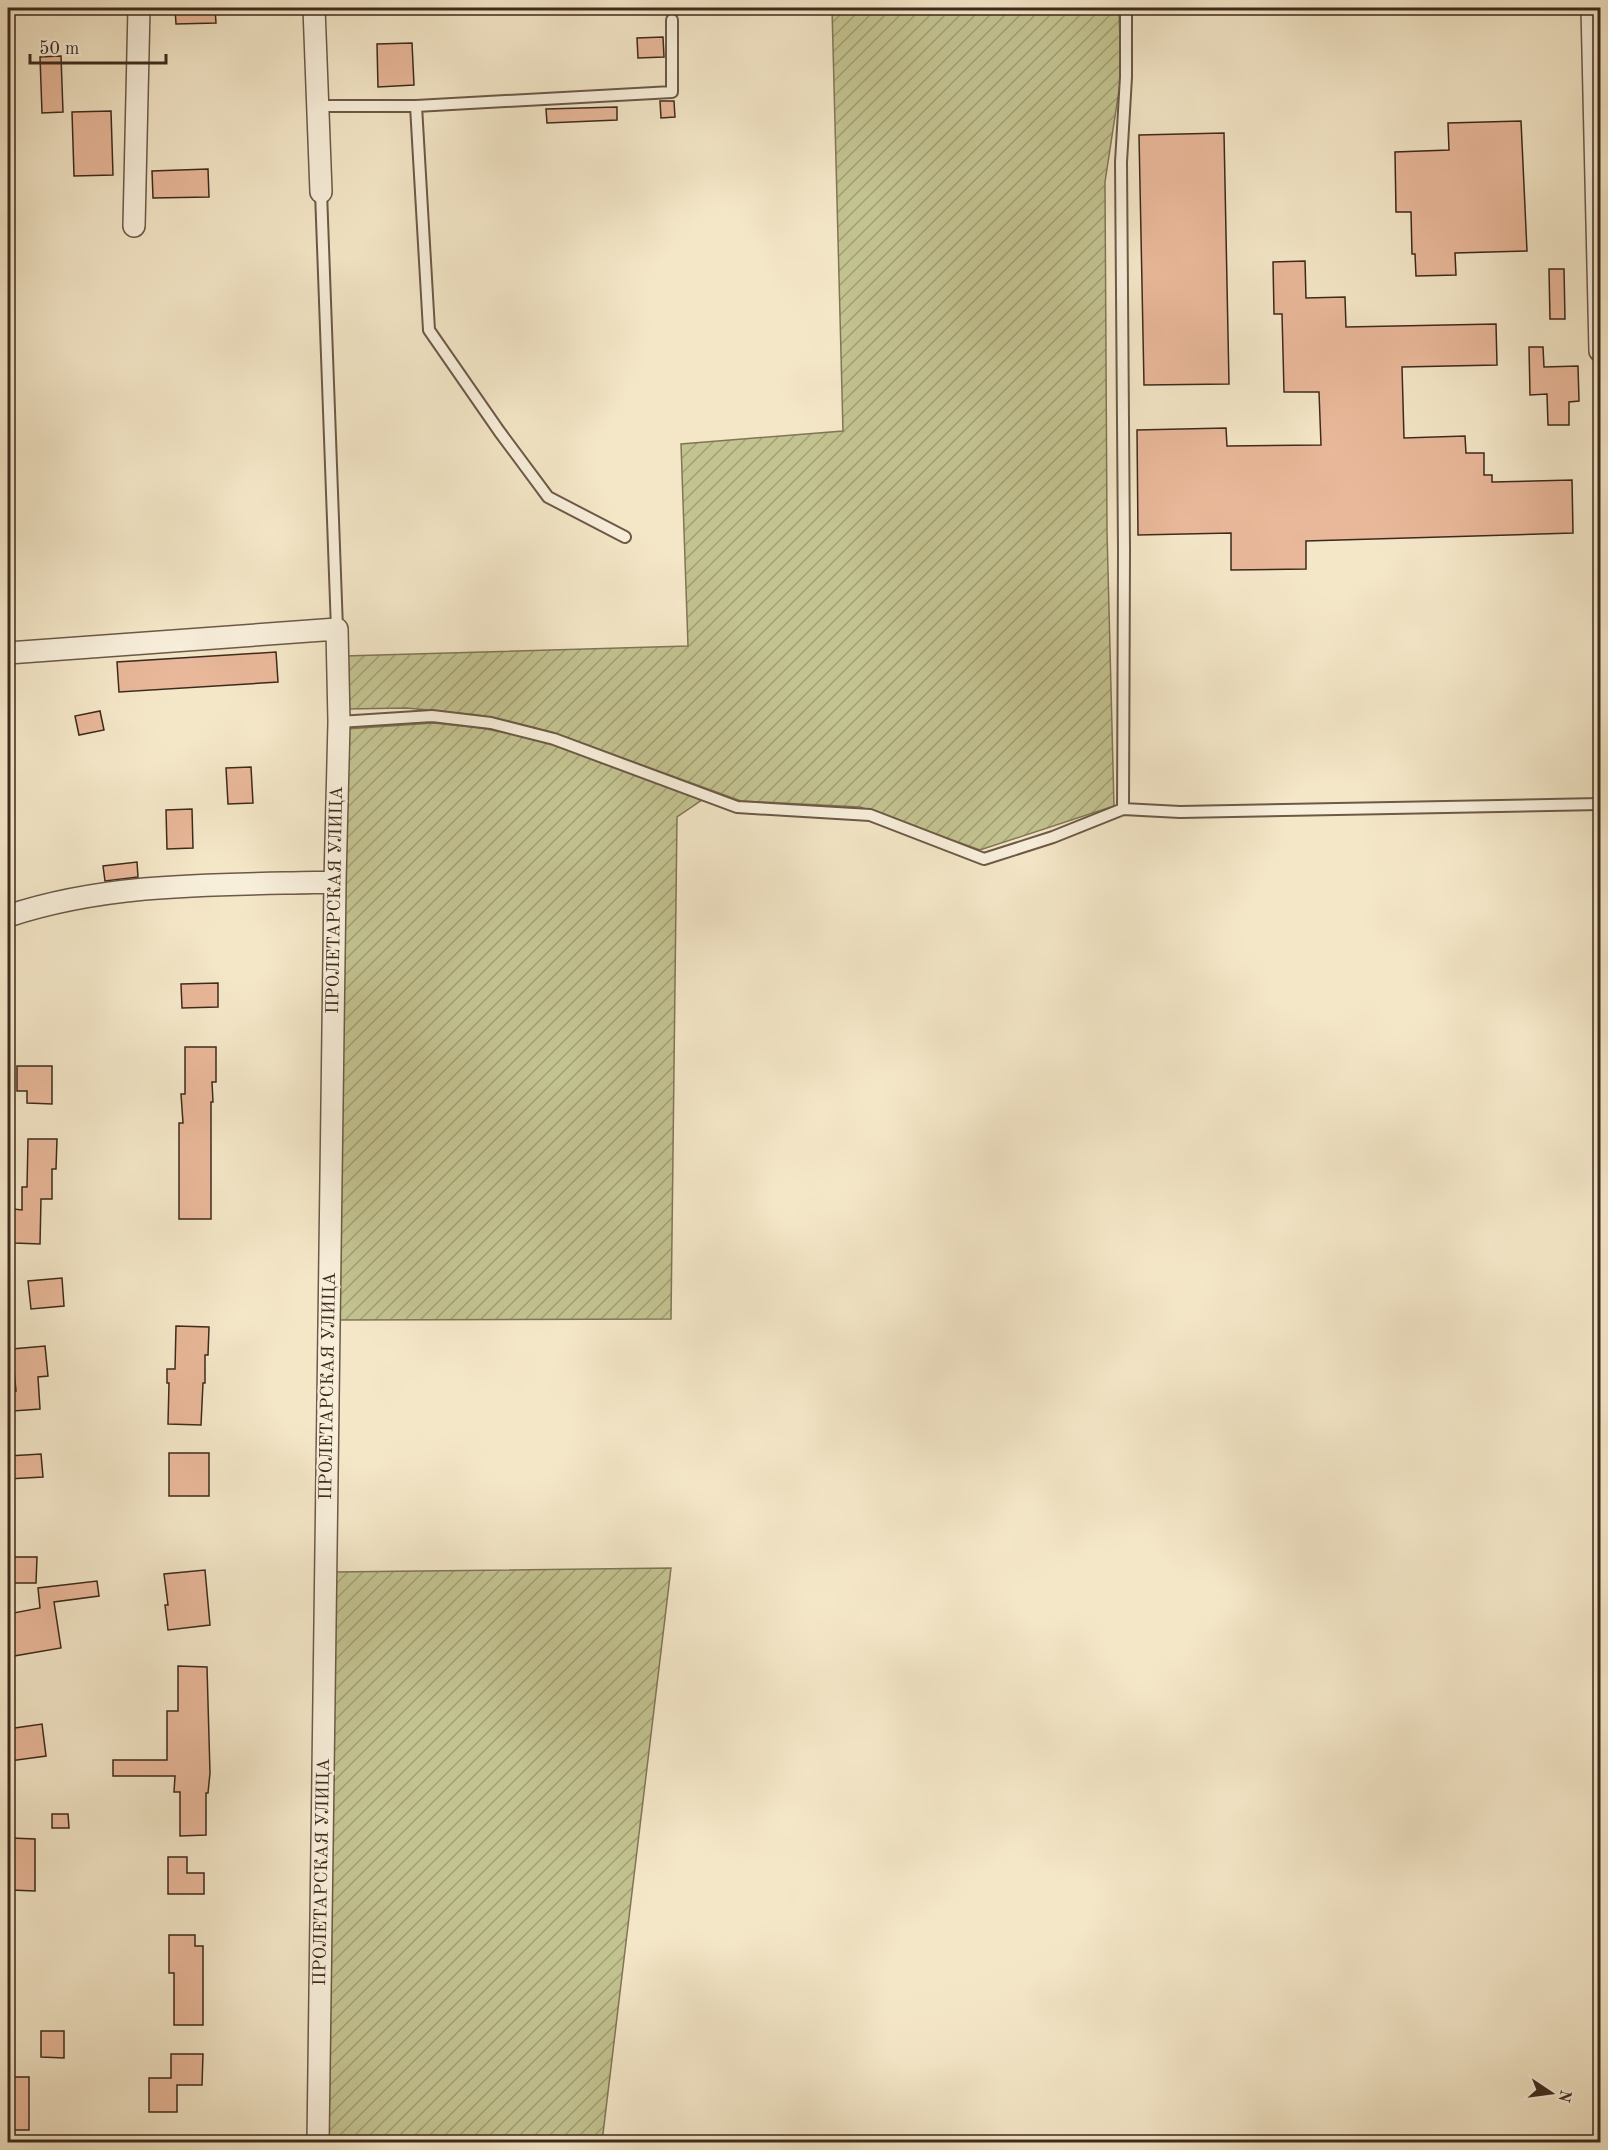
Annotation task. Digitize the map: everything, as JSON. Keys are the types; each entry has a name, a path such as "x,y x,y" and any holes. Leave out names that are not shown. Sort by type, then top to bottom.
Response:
{"street":[{"path":"134,226 139,8"},
{"path":"314,8 321,192"},
{"path":"1592,8 1600,351"},
{"path":"8,653 337,629"},
{"name":"ПРОЛЕТАРСКАЯ УЛИЦА","path":"318,2142 339,722 337,629"},
{"path":"8,916 42,905 163,886 335,882"}],"lane":[{"path":"1123,809 1124,538 1121,162 1126,77 1126,8"},
{"path":"318,106 416,106 672,92 672,20"},
{"path":"416,106 429,330 548,497 625,537"},
{"path":"321,192 337,629"},
{"path":"339,722 432,716 491,723 554,739 737,807 870,815 984,859 1053,837 1123,809 1180,812 1600,804"}],"green space":[{"path":"832,8 1119,8 1121,77 1105,182 1107,531 1114,806 980,850 860,807 741,801 551,732 477,715 407,708 347,709 344,656 688,646 681,444 843,431"},
{"path":"434,723 481,728 548,741 702,800 677,817 671,1319 335,1320 346,729"},
{"path":"671,1568 602,2142 327,2142 334,1572"}],"building":[{"path":"175,8 215,8 216,23 176,24"},
{"path":"663,37 664,57 638,58 637,38"},
{"path":"412,43 414,85 378,87 377,44"},
{"path":"61,56 63,112 42,113 40,57"},
{"path":"660,101 674,101 675,117 661,118"},
{"path":"617,107 617,120 547,123 546,109"},
{"path":"111,111 113,175 74,176 72,112"},
{"path":"1521,121 1527,251 1455,253 1456,275 1416,276 1415,254 1412,254 1411,212 1396,212 1395,152 1449,150 1448,123"},
{"path":"1224,133 1229,384 1144,385 1139,135"},
{"path":"208,169 209,197 153,198 152,171"},
{"path":"1305,261 1306,298 1345,297 1346,327 1496,324 1497,365 1402,367 1404,438 1465,436 1466,453 1484,453 1484,475 1492,475 1492,482 1572,480 1573,533 1306,541 1306,569 1231,570 1231,533 1138,535 1137,430 1226,428 1227,446 1321,445 1319,392 1284,392 1282,314 1274,314 1273,262"},
{"path":"1549,269 1564,269 1565,319 1550,319"},
{"path":"1529,347 1543,347 1544,367 1578,366 1579,401 1569,402 1569,425 1548,425 1547,394 1530,395"},
{"path":"276,652 278,682 119,692 117,662"},
{"path":"100,711 104,730 79,735 75,716"},
{"path":"251,767 253,803 228,804 226,768"},
{"path":"192,809 193,848 167,849 166,810"},
{"path":"137,862 138,877 105,881 103,866"},
{"path":"218,983 218,1007 182,1008 181,984"},
{"path":"185,1047 216,1047 216,1082 212,1082 213,1102 211,1102 211,1219 179,1219 179,1123 183,1123 181,1094 185,1094"},
{"path":"17,1066 52,1066 52,1104 27,1103 27,1091 17,1091"},
{"path":"28,1139 57,1139 56,1169 52,1169 52,1199 41,1199 40,1244 14,1243 14,1209 22,1210 22,1187 27,1187"},
{"path":"62,1278 64,1306 31,1309 28,1281"},
{"path":"176,1326 209,1327 201,1425 168,1424 167,1369 175,1369"},
{"path":"45,1346 48,1376 38,1377 40,1409 13,1411 12,1391 16,1391 12,1349"},
{"path":"169,1453 209,1453 209,1496 169,1496"},
{"path":"41,1454 43,1477 8,1479 8,1456"},
{"path":"9,1557 37,1557 36,1583 8,1583"},
{"path":"205,1570 210,1625 168,1630 164,1574"},
{"path":"97,1581 99,1596 54,1602 61,1648 8,1657 8,1614 40,1608 38,1588"},
{"path":"178,1666 207,1667 210,1773 208,1793 206,1793 206,1835 180,1836 180,1792 174,1792 175,1776 113,1776 113,1760 167,1760 167,1711 178,1711"},
{"path":"42,1724 46,1756 10,1761 8,1729"},
{"path":"52,1814 68,1814 69,1828 52,1828"},
{"path":"11,1838 35,1839 35,1891 10,1890"},
{"path":"168,1857 187,1857 187,1873 204,1873 204,1894 168,1894"},
{"path":"169,1935 195,1935 195,1946 203,1946 203,2025 174,2025 174,1973 169,1973"},
{"path":"41,2031 64,2031 64,2058 41,2057"},
{"path":"171,2054 203,2054 202,2085 177,2085 177,2112 149,2112 149,2078 171,2078"},
{"path":"9,2077 29,2077 29,2130 9,2130"}]}
